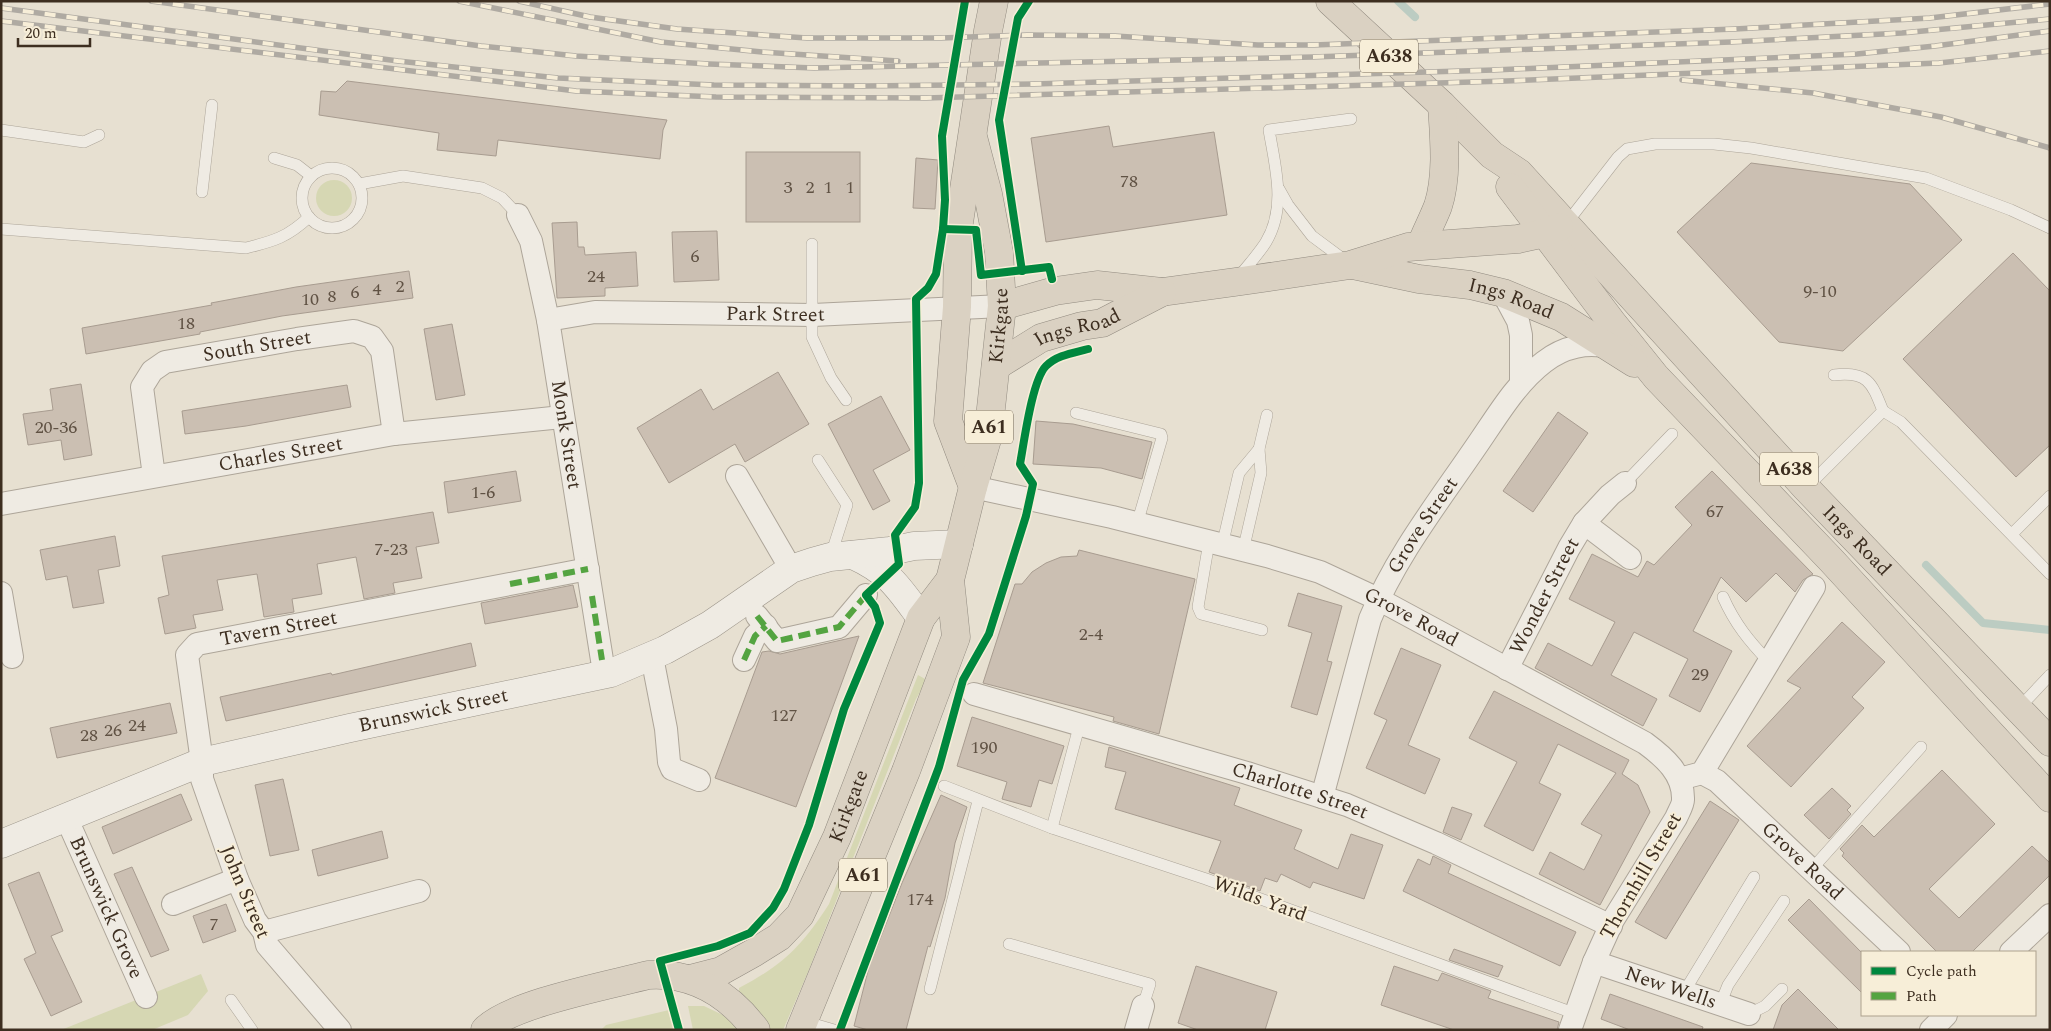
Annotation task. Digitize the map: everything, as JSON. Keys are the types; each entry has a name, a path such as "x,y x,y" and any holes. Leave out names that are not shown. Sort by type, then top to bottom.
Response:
{"highway":[{"name":"Ings Road","path":"1330,1 1442,105 1492,155 1519,173 1610,321 1656,377 1831,560 2050,798"},
{"name":"Kirkgate","path":"973,486 948,421 957,307 958,229 984,59 995,2"},
{"path":"1421,245 1438,204 1440,193 1444,166 1442,105"},
{"name":"Kirkgate","path":"802,1026 906,771 956,637 950,580 973,486 988,436 1002,306 999,252 988,194 973,137"},
{"name":"Ings Road","path":"1002,306 1055,291 1097,285 1162,292 1235,282 1350,265 1408,247 1518,239 1555,229"},
{"name":"Ings Road","path":"1555,229 2050,742"},
{"name":"Ings Road","path":"1350,265 1419,279 1470,285 1503,293 1561,317 1613,348 1656,377"},
{"name":"Ings Road","path":"996,366 1041,338 1082,326 1102,323 1162,292"},
{"name":"Kirkgate","path":"690,979 721,971 756,952 779,937 800,915 837,837 921,618 950,580"},
{"name":"A61","path":"485,1030 491,1023 515,1012 648,975 663,974 690,979 714,990 730,1002 756,1030"}],"street":[{"name":"Monk Street","path":"518,215 531,241 548,320 602,660"},
{"path":"1503,293 1518,321 1521,382"},
{"name":"Park Street","path":"548,320 595,312 814,315 1002,306"},
{"name":"South Street","path":"154,476 142,386 152,371 165,362 354,331 372,337 382,351 394,434"},
{"name":"Grove Street","path":"1322,797 1370,619 1378,599 1413,538 1521,382 1545,361 1570,347 1598,344 1613,348"},
{"name":"Charles Street","path":"1,504 394,434 562,417"},
{"path":"737,476 791,569"},
{"name":"Wonder Street","path":"1508,669 1569,548 1584,523 1610,495 1625,483"},
{"name":"Grove Road","path":"973,486 1112,517 1320,572 1378,599 1645,743 1664,758 1679,779"},
{"name":"Wonder Street","path":"1584,523 1630,558"},
{"name":"Brunswick Street","path":"1,844 202,762 350,728 604,676 652,657 710,624 791,569 842,556 914,546 959,544"},
{"path":"842,556 871,564 887,575 921,618"},
{"name":"Tavern Street","path":"202,762 187,655 196,644 478,580 510,584 588,569"},
{"path":"1679,779 1702,773 1814,587"},
{"path":"1,593 12,657"},
{"path":"744,660 761,621 777,641 839,626 866,595"},
{"path":"652,657 666,729 668,762 672,769 699,780"},
{"name":"Charlotte Street","path":"974,694 1247,772 1347,805 1436,844 1610,926"},
{"name":"John Street","path":"202,762 202,779 237,879 255,920 264,932 267,946 340,1030"},
{"name":"Grove Road","path":"1702,773 1717,781 1898,951"},
{"name":"Thornhill Street","path":"1573,1022 1594,962 1610,926 1676,818 1683,800 1679,779"},
{"name":"Brunswick Grove","path":"66,817 146,997"},
{"path":"173,904 237,879"},
{"path":"264,932 418,891"},
{"path":"2012,951 2050,915"},
{"name":"New Wells","path":"1594,962 1749,1014"},
{"path":"1136,1030 1143,1006"},
{"path":"1930,1030 1945,1016"}],"lane":[{"path":"202,192 212,106"},
{"path":"1235,282 1267,241 1278,209 1278,187 1269,130 1351,119"},
{"path":"1,130 84,142 99,135"},
{"path":"1555,229 1618,157 1627,150 1637,146 1682,143 1751,148 1926,178 2011,210 2050,228"},
{"path":"274,158 297,165 311,176"},
{"path":"337,168 354,177 359,184 362,203 359,212 353,220 335,228 325,227 309,217 304,209 302,192 311,176 319,170 337,168"},
{"path":"359,184 403,176 482,188 502,198 518,215"},
{"path":"1278,187 1288,205 1312,236 1350,265"},
{"path":"1,229 246,248 270,242 293,232 309,217"},
{"path":"812,244 814,315 812,337 831,378 846,400"},
{"path":"1834,375 1852,373 1862,376 1875,390 1883,412 1900,422 2050,574"},
{"path":"1806,488 1883,412"},
{"path":"1076,413 1161,434 1162,438 1137,524"},
{"path":"1262,630 1202,614 1198,607 1225,546 1261,473 1259,449 1267,414"},
{"path":"1625,483 1672,434"},
{"path":"1225,546 1240,473 1259,449"},
{"path":"818,460 847,505 841,527 842,556"},
{"path":"2012,534 2050,496"},
{"path":"1722,597 1745,637 1769,662"},
{"path":"2018,710 2050,675"},
{"path":"1052,828 1080,724"},
{"path":"1811,870 1921,746"},
{"name":"Wilds Yard","path":"944,786 978,801 1052,828 1206,879 1573,1022"},
{"path":"930,989 978,801"},
{"path":"1684,992 1754,877"},
{"path":"1720,1005 1728,984 1784,901"},
{"path":"1009,944 1150,984 1143,1006"},
{"path":"1749,1014 1765,1006 1782,989"},
{"path":"232,1000 252,1030"},
{"path":"802,1026 834,1030"}],"green space":[{"path":"334,180 341,181 347,185 351,191 351,205 347,211 341,215 334,216 327,215 321,211 317,205 316,198 317,191 321,185 327,181"},
{"path":"918,675 927,680 916,699 808,972 783,1030 767,1030 739,995 739,988 768,971 790,953 810,932 829,904"},
{"path":"201,974 208,991 188,1015 152,1030 61,1030"},
{"path":"688,1006 704,1006 725,1016 739,1030 693,1030"},
{"path":"669,1010 674,1030 601,1030 606,1025"}],"building":[{"path":"347,81 667,120 663,130 660,159 498,140 496,156 437,150 439,133 319,115 321,91 336,92"},
{"path":"1109,126 1113,147 1214,132 1227,215 1046,242 1031,138"},
{"path":"746,152 860,152 860,222 746,222"},
{"path":"916,158 938,160 935,209 913,208"},
{"path":"1751,163 1910,184 1962,240 1843,351 1779,342 1677,232"},
{"path":"577,222 578,247 584,247 585,255 636,252 638,286 605,288 605,296 557,298 552,223"},
{"path":"717,231 719,280 674,282 672,232"},
{"path":"2013,253 2050,291 2050,445 2016,477 1903,359"},
{"path":"409,271 413,298 282,316 200,332 200,334 86,354 82,328 212,305 211,303 296,287"},
{"path":"452,324 465,395 436,400 424,329"},
{"path":"778,372 809,424 745,462 735,444 669,483 637,428 701,389 713,410"},
{"path":"81,384 92,455 64,460 61,440 28,445 23,414 53,410 50,389"},
{"path":"347,385 351,407 246,426 185,434 182,411"},
{"path":"881,396 910,450 873,470 890,501 873,510 828,424"},
{"path":"1558,412 1588,433 1533,512 1503,491"},
{"path":"1036,421 1073,424 1152,442 1142,479 1101,468 1033,464"},
{"path":"516,471 521,501 448,513 444,482"},
{"path":"1712,471 1813,574 1803,580 1795,592 1776,573 1746,602 1721,577 1693,631 1732,651 1700,712 1669,696 1688,659 1634,632 1611,675 1657,699 1643,726 1535,668 1548,643 1592,666 1615,622 1569,599 1592,554 1638,577 1647,561 1654,565 1692,525 1675,507"},
{"path":"433,512 439,543 416,547 422,578 393,583 395,593 364,599 356,557 317,564 322,594 292,599 294,612 264,617 257,574 217,580 223,610 193,615 196,628 165,634 158,598 169,595 162,556"},
{"path":"115,536 120,566 98,570 104,603 73,608 67,576 46,580 40,550"},
{"path":"1079,550 1195,579 1159,734 1113,721 1114,717 983,683 1015,584 1022,584 1032,572 1046,563 1061,557 1077,556"},
{"path":"573,585 578,607 485,624 481,603"},
{"path":"1298,593 1342,606 1327,661 1332,662 1317,715 1291,707 1312,633 1288,626"},
{"path":"1842,622 1885,662 1852,697 1864,708 1791,787 1747,746 1801,688 1787,681"},
{"path":"859,636 796,807 715,778 762,652 769,651 780,654"},
{"path":"471,643 476,666 226,721 220,697 331,673 332,675"},
{"path":"1401,648 1441,665 1408,745 1440,759 1425,794 1366,768 1387,720 1374,714"},
{"path":"1494,691 1629,760 1622,774 1638,785 1650,812 1600,905 1539,874 1550,852 1584,870 1602,835 1581,824 1616,773 1558,744 1539,783 1561,794 1533,851 1484,826 1517,762 1469,738"},
{"path":"170,703 177,733 57,758 50,728"},
{"path":"972,717 1064,746 1052,784 1039,780 1031,807 1002,799 1007,782 957,766"},
{"path":"1109,747 1240,788 1234,805 1302,830 1294,849 1338,869 1351,834 1383,845 1364,899 1313,882 1310,888 1281,874 1277,882 1265,878 1260,891 1209,872 1221,841 1115,809 1126,772 1105,767"},
{"path":"1942,770 1995,824 1929,889 1959,918 2032,846 2050,863 2050,875 1973,951 1936,951 1842,856 1844,853 1840,849 1862,825 1874,837"},
{"path":"283,779 299,850 270,856 255,785"},
{"path":"1832,788 1851,806 1847,810 1851,814 1829,839 1804,815"},
{"path":"181,794 192,820 113,854 102,827"},
{"path":"941,795 967,807 955,843 945,898 930,947 928,946 906,1030 868,1030 854,1026 869,967 902,883"},
{"path":"1710,801 1739,820 1666,939 1635,922"},
{"path":"1452,807 1472,814 1461,840 1443,832"},
{"path":"382,831 388,858 318,876 312,850"},
{"path":"1433,856 1451,865 1448,873 1576,932 1560,966 1403,891 1418,859 1430,865"},
{"path":"132,867 169,950 151,957 114,874"},
{"path":"39,872 63,931 51,936 82,1002 51,1016 24,959 36,953 8,884"},
{"path":"1809,899 1861,952 1861,992 1788,920"},
{"path":"226,904 236,931 203,943 193,916"},
{"path":"1454,949 1503,966 1498,977 1449,960"},
{"path":"1196,966 1277,992 1265,1030 1198,1030 1178,1023"},
{"path":"1394,966 1438,981 1442,973 1491,991 1488,998 1559,1022 1557,1030 1454,1030 1381,1005"},
{"path":"1798,989 1839,1030 1773,1030 1782,1005"},
{"path":"1610,994 1703,1027 1702,1030 1630,1030 1601,1019"}],"waterway":[{"path":"1398,1 1415,17"},
{"path":"1926,565 1983,623 2050,630"}],"railway":[{"path":"151,1 481,46 576,56 814,68 1313,57 1731,42 1902,33 2050,19"},
{"path":"459,1 661,42 762,52 898,61"},
{"path":"519,1 590,17 677,29 807,38 941,38 1027,35 1115,36 1258,45 1314,45 1735,29 1930,18 2050,4"},
{"path":"1,8 398,61 558,78 714,85 1034,84 1494,70 1857,54 2050,31"},
{"path":"1,21 576,91 716,97 926,98 1506,81 1939,63 2050,51"},
{"path":"1682,80 1813,93 1941,117 2050,148"}],"marked path":[{"path":"510,584 588,569"},
{"path":"757,616 777,641 839,627 866,595"},
{"path":"592,596 602,660"},
{"path":"744,660 755,636 766,626"}],"cycle path":[{"path":"679,1030 660,961 718,946 750,933 773,908 784,889 809,825 844,709 880,623 875,607 866,595 899,564 895,535 915,507 919,483 916,299 928,288 936,274 943,229 945,200 942,136 965,1"},
{"path":"1022,271 999,120 1018,18 1029,1"},
{"path":"943,229 976,230 981,275 1049,267 1052,279"},
{"path":"840,1030 939,767 963,680 989,634 1026,516 1033,484 1020,464 1029,412 1041,373 1055,359 1088,349"}]}
